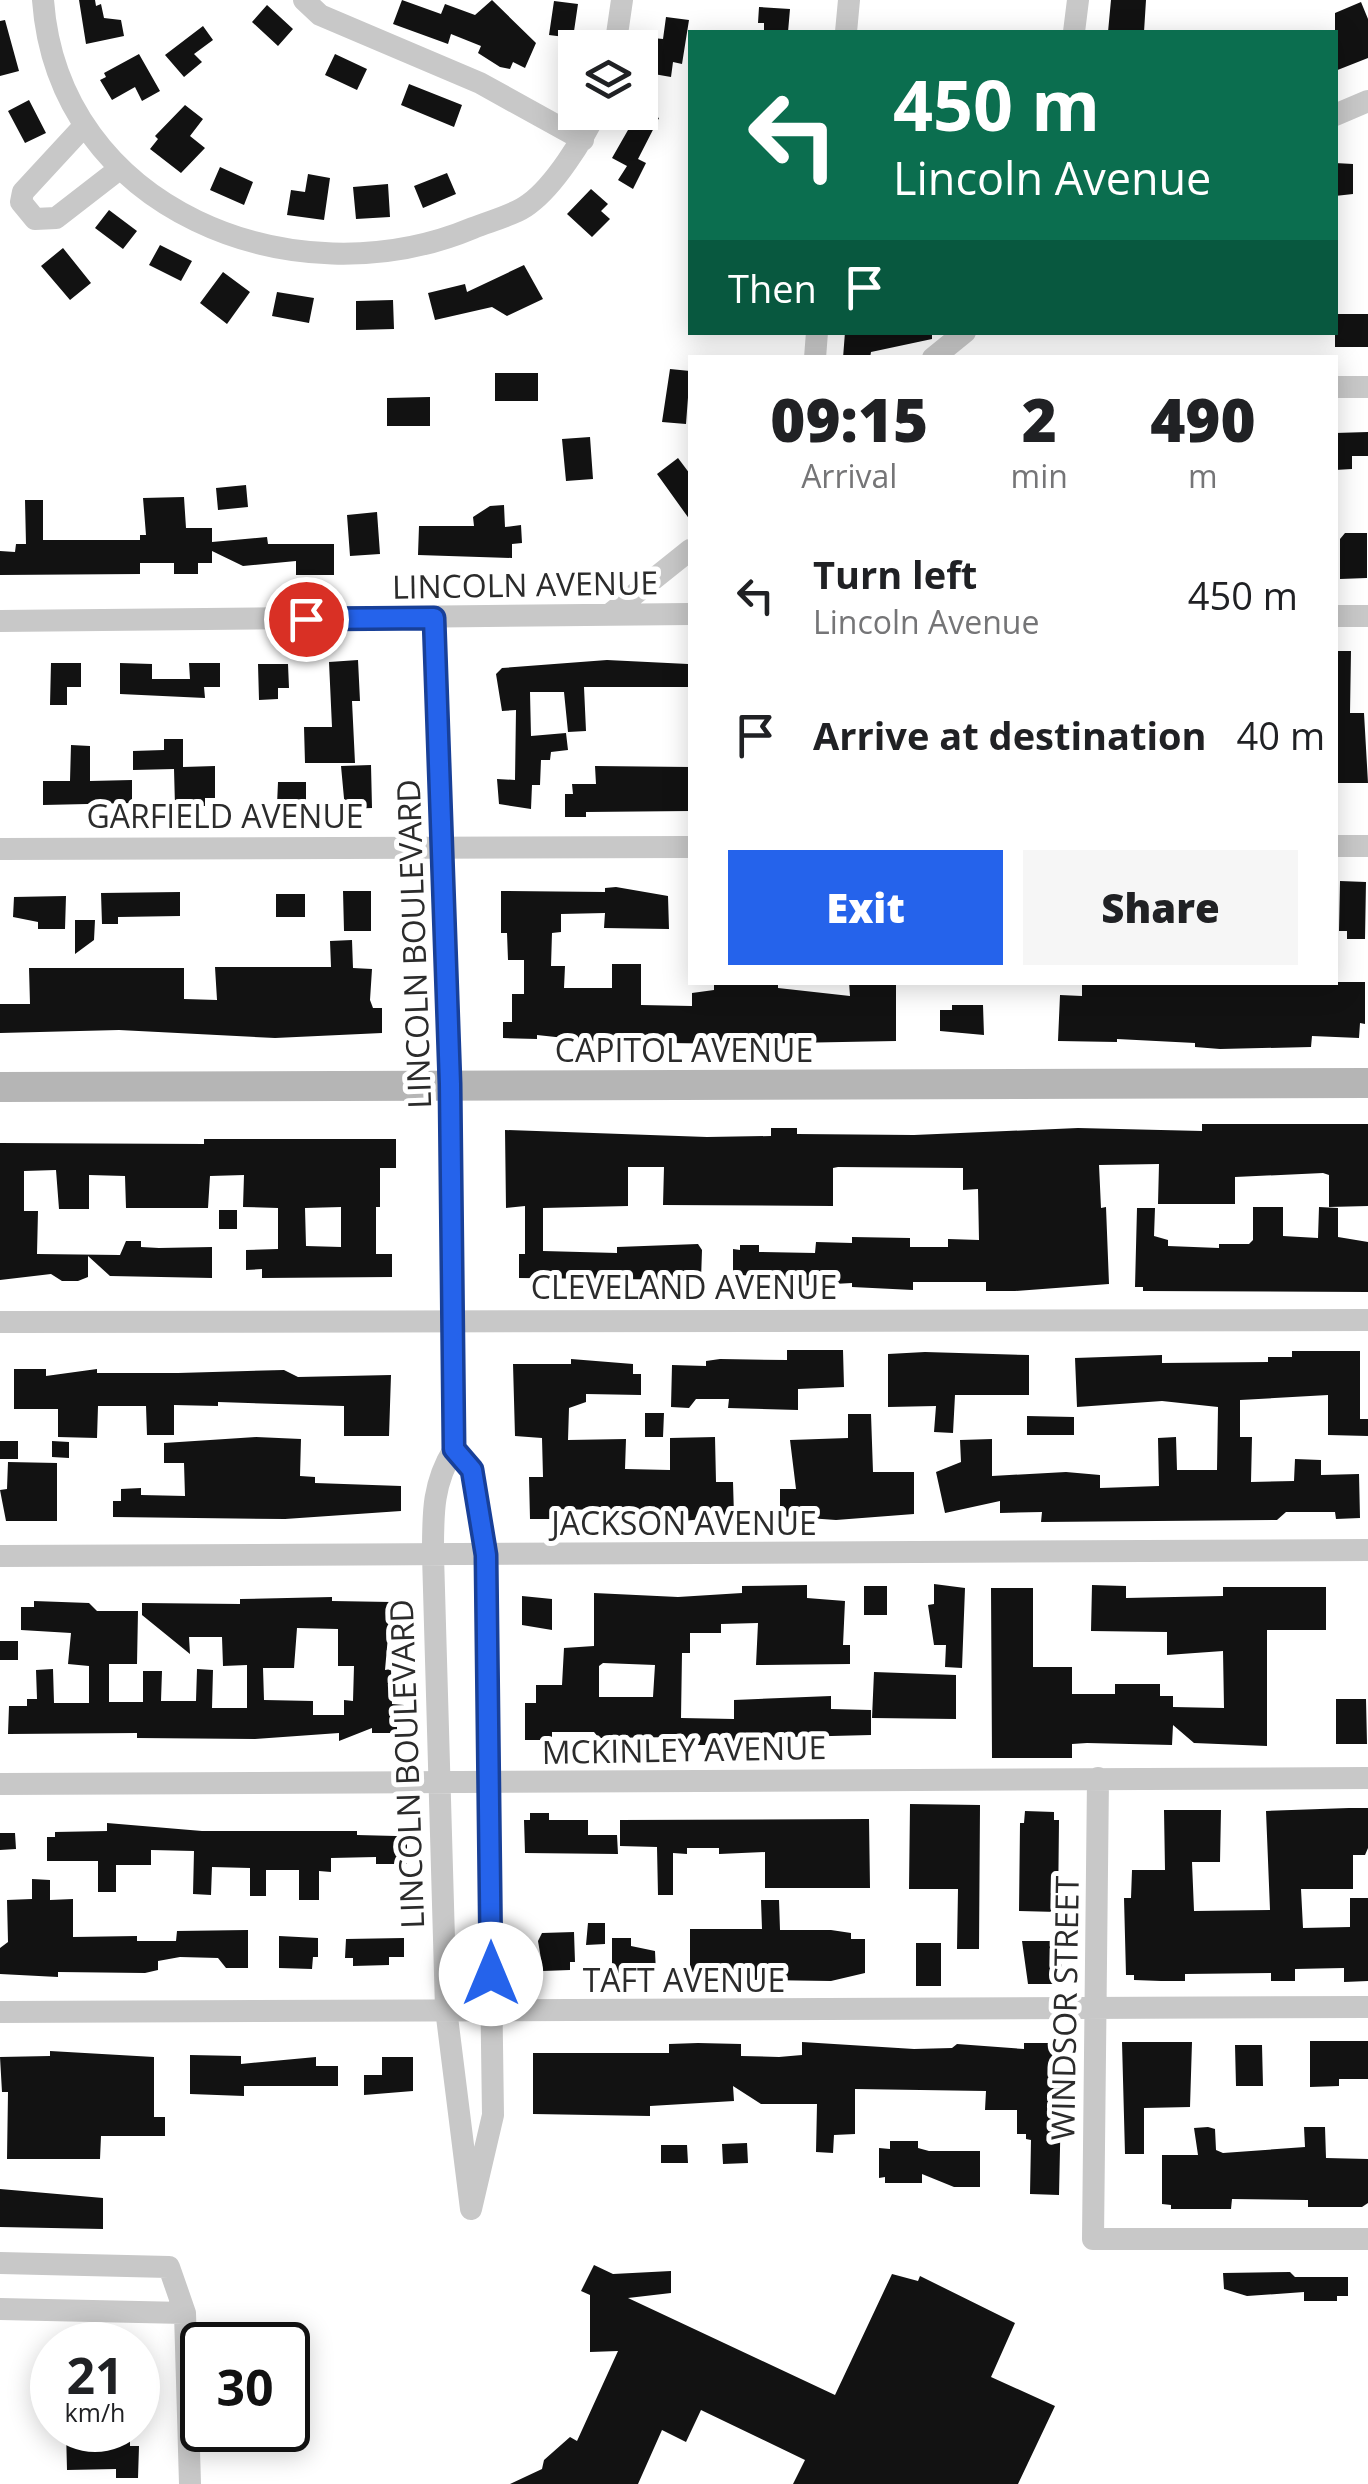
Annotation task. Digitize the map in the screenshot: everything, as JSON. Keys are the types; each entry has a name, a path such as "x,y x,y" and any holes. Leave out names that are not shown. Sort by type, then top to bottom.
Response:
{"main road":[{"name":"CAPITOL AVENUE","path":"0,1088 1368,1083"}],"street":[{"path":"43,0 45,35 84,126 118,170 137,188 205,227 271,246 350,256 409,249 530,204 588,130"},
{"path":"304,0 320,15 480,84 583,140"},
{"path":"618,30 622,0"},
{"path":"846,30 850,0"},
{"path":"1074,30 1078,0"},
{"path":"1338,114 1368,102"},
{"path":"84,126 23,192 21,202 35,219 56,218 118,170"},
{"path":"937,355 961,335"},
{"path":"1338,386 1368,386"},
{"path":"610,614 688,552"},
{"name":"LINCOLN AVENUE","path":"0,621 688,614"},
{"path":"1338,616 1368,616"},
{"name":"LINCOLN BOULEVARD","path":"434,618 454,1319 454,1449 440,1470 433,1498 439,1784 446,2009 471,2209 493,2116 486,1555 472,1470 454,1449"},
{"path":"1338,846 1368,846"},
{"name":"GARFIELD AVENUE","path":"0,849 688,847"},
{"name":"CLEVELAND AVENUE","path":"0,1322 1368,1320"},
{"name":"JACKSON AVENUE","path":"0,1556 1368,1550"},
{"name":"WINDSOR STREET","path":"1098,1778 1099,2010 1093,2240 1368,2239"},
{"name":"MCKINLEY AVENUE","path":"0,1784 1368,1778"},
{"name":"TAFT AVENUE","path":"0,2012 1368,2007"},
{"path":"0,2263 169,2266 185,2313 190,2484"},
{"path":"0,2309 185,2313"}],"building":[{"path":"79,0 95,0 96,6 101,4 104,18 121,20 124,36 86,44"},
{"path":"402,0 441,14 445,4 475,15 492,0 536,43 525,68 513,62 510,69 500,67 478,53 481,46 451,34 448,44 393,24"},
{"path":"1111,0 1146,0 1144,30 1108,30"},
{"path":"554,1 578,4 574,30 558,30 558,36 549,35"},
{"path":"1361,2 1368,19 1368,58 1338,70 1338,30 1335,13"},
{"path":"267,5 293,29 278,46 252,22"},
{"path":"759,7 790,9 788,30 764,30 764,23 758,23"},
{"path":"666,17 689,20 682,64 673,62 671,77 658,75 658,38 663,39"},
{"path":"5,20 19,71 0,76 0,21"},
{"path":"203,26 213,40 194,54 202,62 184,77 165,55"},
{"path":"139,54 160,91 142,101 135,87 112,100 100,80 106,77 104,73"},
{"path":"335,54 367,69 357,90 325,75"},
{"path":"409,84 462,105 454,127 401,105"},
{"path":"29,100 46,133 25,143 8,111"},
{"path":"185,105 203,119 190,136 205,148 181,173 150,149 158,139 155,136"},
{"path":"628,130 653,130 638,159 646,163 633,189 618,180 627,166 612,158"},
{"path":"1338,163 1353,164 1353,194 1338,196"},
{"path":"220,167 253,182 244,205 210,190"},
{"path":"447,173 456,194 423,208 414,186"},
{"path":"308,174 330,178 324,220 287,215 291,190 305,192"},
{"path":"388,184 390,217 356,219 353,187"},
{"path":"591,189 608,204 601,211 610,219 592,237 567,214"},
{"path":"109,210 137,231 123,249 95,228"},
{"path":"160,245 192,261 181,281 149,265"},
{"path":"63,248 91,283 70,300 41,266"},
{"path":"524,265 543,299 507,316 492,307 435,320 428,293 465,284 467,292"},
{"path":"223,272 250,292 227,324 200,303"},
{"path":"277,292 314,298 309,323 272,316"},
{"path":"393,300 394,329 356,330 356,301"},
{"path":"1338,314 1368,314 1368,347 1335,347"},
{"path":"845,335 932,335 932,339 870,355 843,355"},
{"path":"670,369 688,371 686,424 662,422"},
{"path":"495,373 538,373 538,401 495,401"},
{"path":"430,397 430,426 387,426 387,398"},
{"path":"1368,432 1368,456 1352,456 1352,469 1338,470 1338,433"},
{"path":"590,437 593,479 566,481 562,439"},
{"path":"678,458 688,471 688,517 657,474"},
{"path":"246,485 248,507 218,510 216,488"},
{"path":"184,497 186,528 212,528 212,542 267,537 268,544 334,544 334,575 296,575 296,561 243,566 212,551 212,563 198,563 198,574 174,574 174,563 140,563 140,574 0,575 0,551 15,552 16,544 26,544 25,500 43,500 43,540 140,540 140,535 146,535 143,498"},
{"path":"504,505 505,527 521,525 522,543 512,544 512,558 418,555 419,526 474,526 473,517 490,506"},
{"path":"377,512 380,554 350,556 347,515"},
{"path":"1345,533 1367,533 1367,578 1340,579 1340,539"},
{"path":"1338,651 1351,651 1350,713 1364,713 1368,783 1338,783"},
{"path":"358,660 360,701 352,701 355,763 305,763 304,727 332,727 329,662"},
{"path":"607,660 688,664 688,687 584,687 586,731 568,732 564,692 530,692 531,736 566,733 568,750 551,752 550,760 541,760 540,785 532,785 531,809 499,804 497,779 515,780 516,710 502,711 496,674 502,668"},
{"path":"51,663 81,663 81,687 67,687 67,705 50,705"},
{"path":"120,663 152,664 152,679 190,679 189,663 220,663 220,687 204,687 205,698 120,694"},
{"path":"258,664 288,664 289,688 278,688 278,699 259,700"},
{"path":"164,739 183,739 183,767 215,766 215,798 205,798 205,806 175,806 174,769 133,770 133,751 164,750"},
{"path":"71,745 90,746 90,781 132,780 132,803 43,805 43,781 70,781"},
{"path":"371,765 372,808 345,809 341,766"},
{"path":"595,766 688,767 688,811 586,812 586,817 565,817 565,794 573,794 572,784 596,784"},
{"path":"278,782 306,782 306,806 277,805"},
{"path":"1340,881 1366,882 1365,939 1347,939 1347,931 1339,931"},
{"path":"605,888 668,896 669,929 604,928 605,913 561,914 561,932 552,933 551,966 565,966 564,988 612,988 612,964 641,964 641,1005 692,1006 692,993 714,990 714,985 778,985 850,996 849,985 896,985 896,1041 738,1044 602,1042 537,1035 537,1039 503,1038 503,1022 512,1022 512,994 524,994 524,960 508,960 507,933 501,933 501,891 605,892"},
{"path":"343,891 371,891 371,931 344,931"},
{"path":"180,892 180,916 118,917 118,924 102,924 101,893"},
{"path":"276,894 305,894 305,917 276,917"},
{"path":"66,896 65,929 38,929 38,922 13,917 14,897"},
{"path":"75,920 95,920 94,940 75,954"},
{"path":"352,940 353,968 372,969 370,1000 373,1008 382,1008 382,1033 275,1038 119,1030 0,1033 0,1004 30,1004 29,968 184,968 184,999 217,1000 215,967 331,967 330,941"},
{"path":"1365,982 1365,1024 1360,1023 1359,1038 1312,1036 1311,1047 1220,1049 1195,1047 1195,1043 1117,1039 1058,1041 1060,995 1082,996 1082,985"},
{"path":"952,1005 983,1005 984,1035 940,1031 940,1010 952,1010"},
{"path":"1202,1124 1368,1124 1368,1206 1329,1207 1329,1175 1323,1173 1235,1177 1235,1204 1158,1204 1159,1164 1099,1165 1101,1208 1106,1207 1109,1284 986,1291 986,1282 913,1282 913,1290 852,1287 852,1283 796,1286 796,1292 777,1292 777,1279 733,1274 733,1249 759,1245 759,1252 815,1253 816,1242 852,1243 852,1237 910,1238 910,1247 948,1247 948,1239 979,1240 978,1189 963,1190 963,1168 838,1167 833,1168 833,1206 663,1205 664,1167 628,1167 628,1206 543,1208 543,1251 617,1253 617,1247 698,1244 702,1250 701,1280 519,1278 519,1254 525,1254 525,1206 506,1208 505,1130 707,1137 771,1136 771,1128 797,1128 797,1134 914,1135 1078,1128 1202,1131"},
{"path":"204,1139 396,1139 396,1168 380,1168 380,1207 376,1207 376,1254 392,1254 392,1277 262,1278 262,1269 246,1270 246,1250 278,1249 278,1208 243,1207 244,1175 210,1176 208,1208 126,1208 125,1176 89,1175 89,1209 59,1209 56,1170 24,1171 24,1211 38,1211 37,1254 120,1255 126,1241 141,1241 141,1247 212,1247 212,1278 110,1276 88,1256 88,1277 78,1281 62,1281 51,1274 0,1280 0,1143 204,1144","holes":["341,1207 341,1247 306,1246 305,1208"]},
{"path":"1253,1207 1283,1207 1283,1236 1318,1238 1319,1207 1338,1208 1338,1237 1368,1242 1368,1292 1143,1291 1143,1287 1135,1287 1137,1208 1155,1208 1154,1236 1168,1240 1168,1246 1219,1248 1219,1244 1249,1244 1253,1240"},
{"path":"219,1210 237,1210 237,1229 219,1229"},
{"path":"787,1350 843,1350 844,1387 798,1389 798,1410 728,1408 729,1399 696,1399 689,1408 671,1407 672,1365 706,1366 706,1361 720,1359 787,1360"},
{"path":"1292,1351 1360,1351 1360,1419 1368,1419 1368,1436 1328,1435 1328,1395 1240,1400 1240,1437 1252,1437 1251,1482 1294,1481 1295,1459 1321,1460 1321,1475 1359,1474 1360,1518 1336,1519 1335,1512 1286,1512 1277,1520 1041,1522 1042,1512 1000,1513 1000,1501 945,1513 936,1472 961,1462 960,1440 992,1439 992,1476 1066,1472 1100,1475 1100,1488 1159,1486 1158,1438 1176,1437 1177,1470 1217,1470 1218,1407 1162,1401 1077,1407 1075,1358 1162,1355 1162,1363 1268,1362 1268,1357 1292,1357"},
{"path":"888,1354 1029,1355 1029,1395 955,1395 953,1433 934,1432 936,1406 888,1407"},
{"path":"571,1359 633,1364 633,1374 641,1374 641,1395 586,1394 586,1402 569,1408 568,1440 626,1439 625,1469 670,1470 670,1438 715,1437 716,1482 733,1482 734,1516 672,1522 672,1514 628,1513 628,1521 601,1521 601,1510 551,1509 552,1519 530,1519 529,1477 543,1477 542,1438 515,1436 513,1364 571,1364"},
{"path":"14,1369 46,1369 46,1376 97,1369 97,1373 284,1370 298,1377 391,1375 389,1436 344,1436 344,1406 218,1402 218,1406 174,1405 174,1435 147,1435 146,1406 98,1406 97,1438 58,1437 58,1409 14,1409"},
{"path":"645,1413 664,1413 663,1437 645,1437"},
{"path":"848,1414 871,1414 873,1472 914,1472 914,1514 836,1520 780,1516 780,1489 796,1489 790,1440 848,1438"},
{"path":"1027,1416 1074,1417 1074,1435 1027,1435"},
{"path":"256,1437 301,1439 300,1476 315,1477 315,1483 401,1486 401,1511 285,1519 113,1517 113,1501 121,1501 121,1489 141,1488 141,1495 185,1496 184,1463 164,1463 164,1443"},
{"path":"0,1441 18,1441 18,1459 0,1459"},
{"path":"52,1441 69,1442 69,1458 52,1457"},
{"path":"8,1462 57,1463 57,1521 6,1521 0,1490 7,1489"},
{"path":"934,1584 965,1588 962,1668 945,1667 946,1645 934,1645 928,1605 934,1604"},
{"path":"807,1585 807,1598 845,1601 843,1645 850,1645 850,1664 756,1665 758,1623 721,1624 721,1633 690,1633 690,1653 682,1653 681,1718 734,1719 734,1700 831,1696 831,1709 871,1710 871,1735 750,1738 750,1742 718,1741 718,1745 681,1745 681,1737 599,1738 594,1732 552,1732 552,1740 525,1740 525,1703 536,1703 536,1685 562,1685 564,1648 594,1646 594,1593 678,1597 742,1593 742,1586","holes":["603,1663 655,1665 653,1697 599,1697 599,1666"]},
{"path":"1092,1585 1126,1586 1126,1598 1223,1596 1223,1587 1326,1587 1326,1630 1267,1630 1267,1746 1194,1743 1173,1725 1172,1745 1072,1744 1072,1758 992,1758 991,1588 1033,1588 1033,1667 1072,1667 1072,1694 1115,1694 1115,1684 1160,1684 1160,1696 1173,1696 1173,1707 1224,1708 1223,1651 1167,1655 1167,1632 1091,1631"},
{"path":"864,1586 887,1586 887,1615 864,1615"},
{"path":"522,1596 552,1599 552,1630 522,1625"},
{"path":"332,1597 332,1601 391,1602 385,1670 391,1669 392,1704 404,1705 404,1721 397,1721 397,1733 372,1733 372,1728 339,1741 339,1733 255,1739 137,1738 137,1733 8,1734 9,1706 27,1706 27,1699 37,1699 36,1670 53,1669 54,1703 89,1703 89,1666 68,1664 71,1633 21,1630 21,1607 34,1607 34,1601 89,1603 97,1611 138,1611 137,1664 109,1664 109,1702 143,1702 143,1671 162,1671 161,1701 196,1701 197,1669 213,1670 212,1708 247,1708 247,1665 223,1666 222,1637 189,1637 190,1654 142,1615 142,1603 240,1604 240,1599","holes":["297,1628 338,1629 338,1666 354,1666 353,1701 344,1700 344,1715 313,1715 313,1701 264,1700 263,1668 294,1668"]},
{"path":"0,1641 18,1641 18,1660 0,1660"},
{"path":"874,1672 956,1675 956,1719 872,1718"},
{"path":"1336,1699 1366,1699 1367,1744 1336,1744"},
{"path":"910,1804 980,1805 979,1949 957,1949 958,1889 909,1889"},
{"path":"1368,1808 1368,1848 1365,1855 1353,1855 1353,1889 1301,1889 1303,1928 1350,1927 1350,1898 1368,1898 1368,1981 1344,1982 1344,1968 1295,1969 1295,1981 1271,1981 1271,1973 1185,1974 1185,1981 1134,1980 1134,1975 1126,1975 1124,1898 1131,1898 1132,1870 1165,1870 1164,1810 1221,1810 1220,1862 1192,1862 1194,1911 1270,1910 1266,1811"},
{"path":"1025,1811 1054,1812 1054,1820 1059,1820 1058,1912 1019,1911 1020,1823 1024,1823"},
{"path":"530,1813 549,1813 549,1820 588,1820 588,1835 617,1835 618,1854 525,1853 524,1820 530,1820"},
{"path":"869,1819 870,1888 765,1888 765,1852 719,1854 719,1848 687,1848 687,1854 673,1853 673,1895 658,1895 657,1847 620,1846 620,1820"},
{"path":"107,1823 202,1831 357,1831 357,1835 396,1836 407,1839 407,1864 376,1864 376,1857 331,1858 331,1872 319,1871 319,1900 299,1900 299,1870 266,1870 266,1896 250,1896 250,1868 212,1867 211,1895 193,1894 194,1851 151,1850 151,1865 116,1865 116,1892 98,1892 98,1861 47,1861 47,1837 55,1837 55,1832 107,1831"},
{"path":"0,1833 15,1833 16,1849 0,1850"},
{"path":"32,1879 50,1880 50,1900 73,1899 73,1937 137,1936 137,1941 176,1941 177,1931 248,1930 248,1968 226,1968 218,1958 180,1957 158,1961 158,1970 145,1973 58,1972 58,1977 0,1974 0,1948 8,1942 7,1900 32,1899"},
{"path":"761,1900 779,1900 780,1930 831,1930 851,1933 851,1939 865,1939 865,1973 831,1981 690,1979 690,1929 762,1929"},
{"path":"588,1923 605,1923 605,1944 586,1945"},
{"path":"574,1932 575,1962 570,1962 570,1970 543,1971 538,1941 542,1933"},
{"path":"279,1936 318,1938 318,1957 313,1957 312,1969 279,1968"},
{"path":"404,1938 404,1957 389,1957 389,1965 353,1966 353,1958 345,1958 346,1939"},
{"path":"612,1938 631,1938 631,1946 655,1951 656,1973 612,1973"},
{"path":"1022,1941 1059,1941 1064,1984 1028,1984"},
{"path":"916,1943 941,1943 941,1986 916,1986"},
{"path":"1310,2041 1368,2041 1368,2079 1339,2079 1339,2086 1310,2087"},
{"path":"802,2042 914,2049 952,2048 957,2044 1024,2049 1024,2043 1060,2043 1060,2076 1070,2076 1070,2102 1061,2102 1059,2195 1030,2194 1031,2140 1026,2139 1026,2134 1017,2134 1017,2110 985,2110 986,2091 855,2089 855,2134 834,2135 833,2153 816,2152 817,2104 761,2104 733,2086 734,2101 650,2106 650,2116 533,2114 533,2053 669,2053 669,2044 698,2043 741,2044 741,2056 779,2057 802,2055"},
{"path":"1122,2042 1192,2042 1190,2107 1144,2108 1144,2154 1125,2154"},
{"path":"1235,2045 1262,2045 1263,2086 1236,2086"},
{"path":"50,2051 154,2057 154,2117 165,2117 165,2136 101,2136 100,2159 7,2159 8,2092 2,2092 0,2057 50,2056"},
{"path":"190,2055 241,2056 241,2064 316,2057 316,2066 338,2066 338,2086 244,2086 244,2096 190,2094"},
{"path":"382,2057 413,2057 413,2091 364,2095 364,2075 382,2075"},
{"path":"1304,2127 1325,2127 1326,2158 1368,2159 1368,2203 1362,2207 1308,2207 1308,2200 1232,2199 1231,2209 1171,2209 1171,2205 1162,2204 1162,2155 1198,2155 1194,2128 1215,2129 1216,2150 1223,2153 1305,2147"},
{"path":"890,2141 918,2141 918,2148 929,2151 980,2151 980,2187 954,2187 922,2174 922,2183 885,2183 885,2177 879,2178 879,2148 890,2149"},
{"path":"747,2143 748,2163 723,2164 722,2144"},
{"path":"661,2145 687,2145 688,2163 661,2163"},
{"path":"0,2189 103,2198 103,2229 0,2227"},
{"path":"594,2265 613,2274 671,2271 671,2293 628,2298 835,2395 892,2274 918,2281 920,2276 1015,2323 991,2377 1055,2406 1018,2484 793,2484 805,2460 701,2410 686,2442 662,2430 638,2484 510,2484 542,2469 544,2460 570,2437 577,2441 618,2351 590,2352 590,2295 581,2291"},
{"path":"1290,2272 1295,2277 1348,2277 1348,2296 1337,2296 1337,2301 1304,2301 1304,2292 1247,2296 1224,2289 1223,2273"},
{"path":"67,2452 139,2452 138,2478 116,2478 116,2469 67,2470"}],"route":[{"path":"306,619 434,618 450,1084 454,1449 472,1470 480,1498 486,1555 491,1974"}]}
